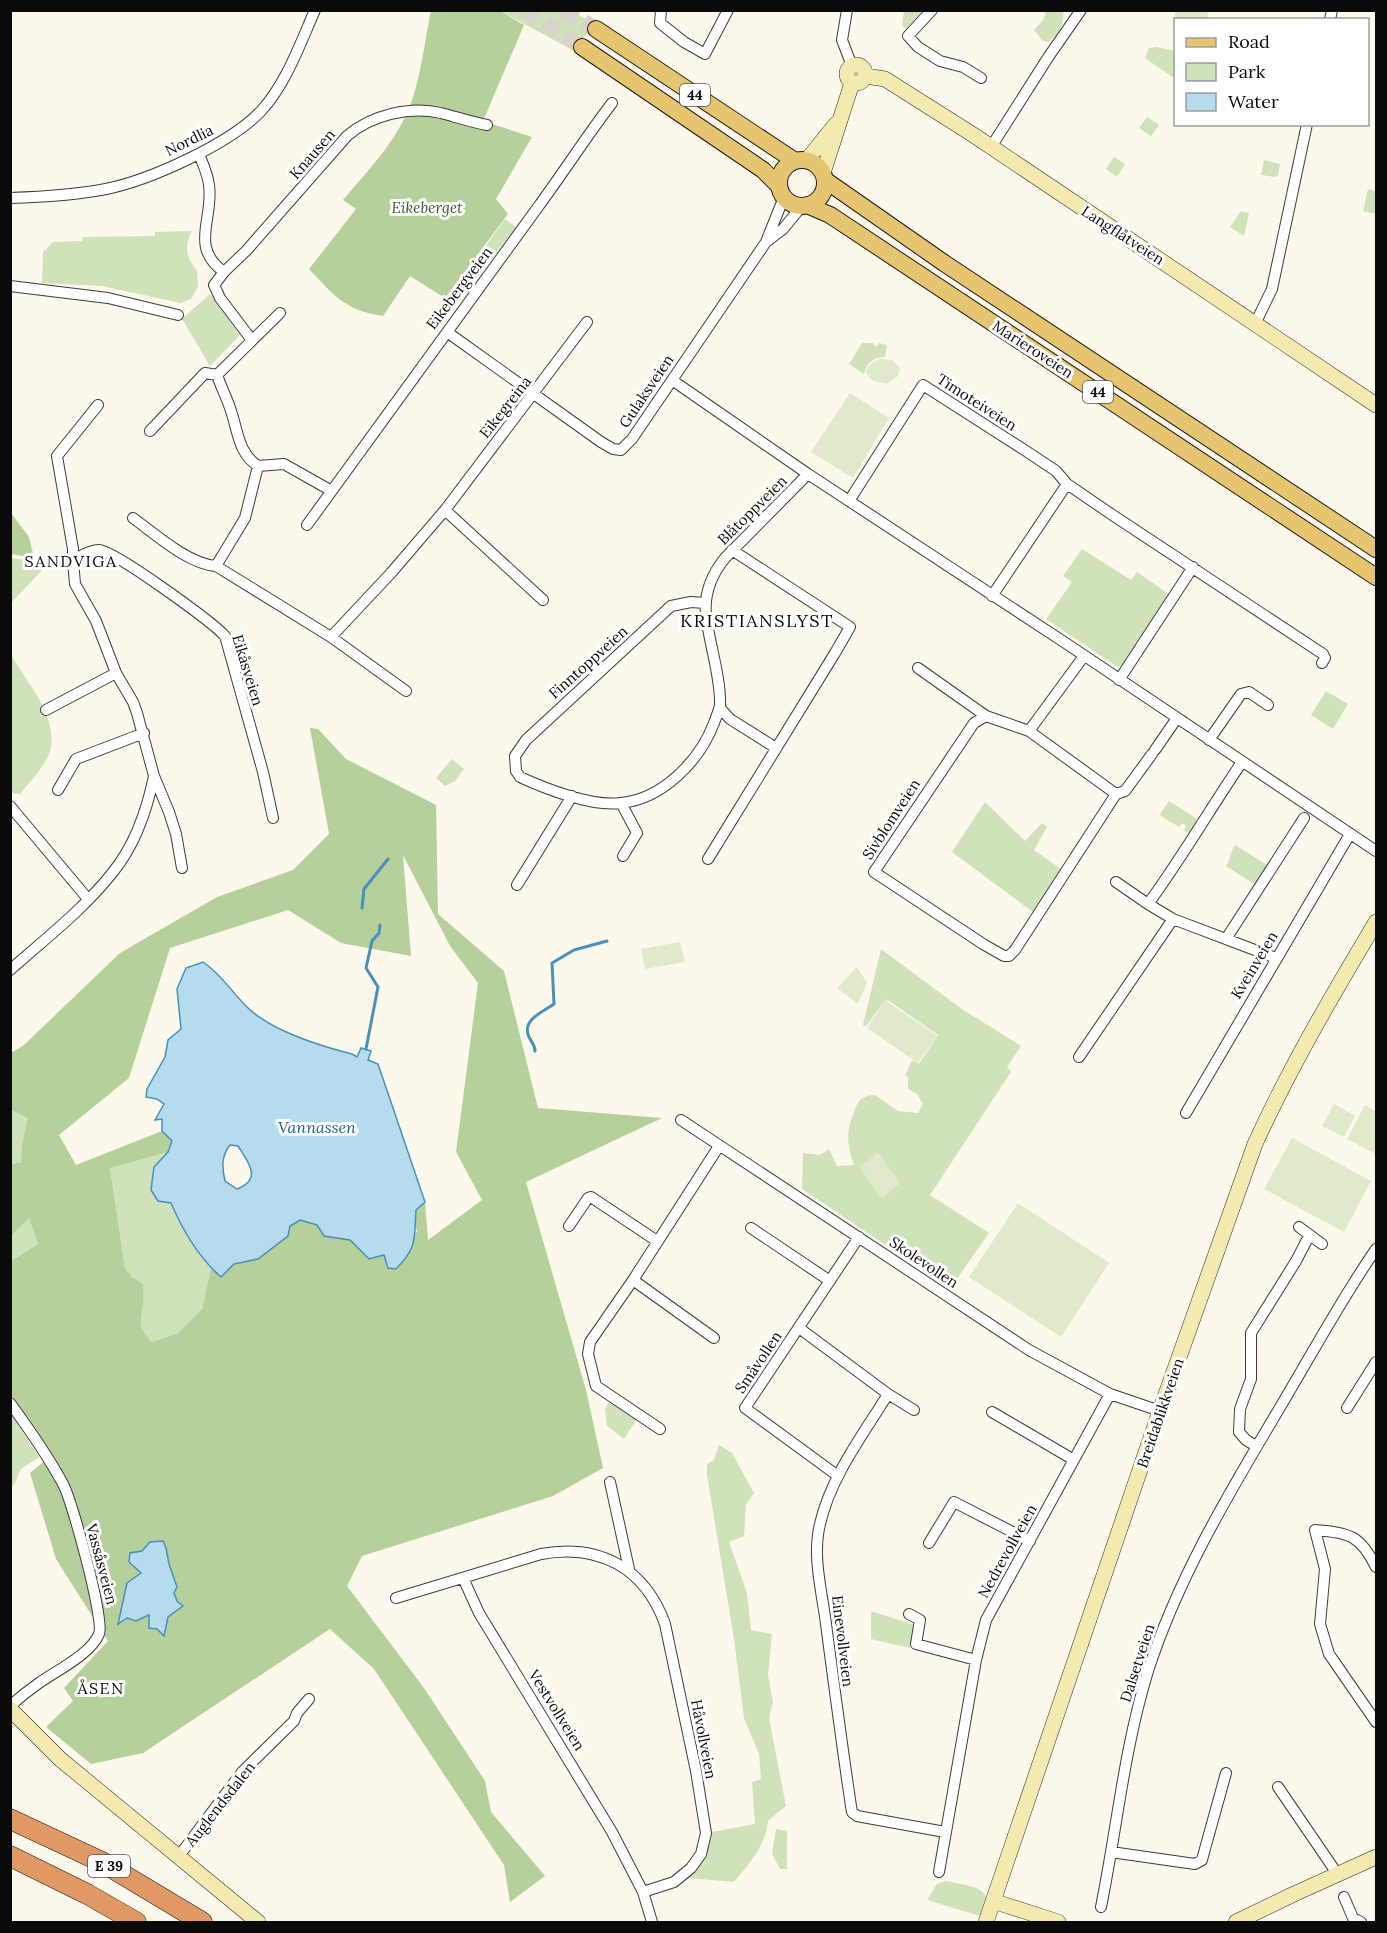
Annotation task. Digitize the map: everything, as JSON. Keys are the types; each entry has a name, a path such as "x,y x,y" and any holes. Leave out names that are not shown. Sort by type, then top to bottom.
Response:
{"highway":[{"name":"E 39","path":"10,1819 102,1862 202,1923"},
{"name":"E 39","path":"16,1860 87,1894 136,1923"}],"main road":[{"name":"44","path":"596,29 801,160 815,163 824,176"},
{"name":"44","path":"582,47 758,166 794,204 805,206"},
{"name":"Langflåtveien","path":"852,66 862,66 859,80 885,79 991,147 1377,405"},
{"path":"805,206 816,202 822,195 824,176 836,139 838,122 859,80"},
{"path":"781,191 779,177 783,169 801,160 838,122"},
{"name":"Marieroveien","path":"824,176 944,263 1377,549"},
{"name":"Marieroveien","path":"805,206 830,215 1377,577"},
{"name":"Breidablikkveien","path":"986,1923 1160,1411 1255,1144 1273,1102 1377,922"},
{"path":"10,1708 60,1759"},
{"path":"10,1719 43,1749 60,1759"},
{"name":"Auglendsdalen","path":"60,1759 258,1923"},
{"path":"1236,1923 1377,1857"},
{"path":"993,1901 1058,1923"}],"street":[{"name":"Nordlia","path":"10,198 80,194 109,189 140,179 199,154 230,136 261,112 279,86 315,10"},
{"path":"661,10 660,24 705,54 728,10"},
{"path":"847,10 842,40 852,66"},
{"path":"932,10 908,36 918,47 940,61 963,67 981,78"},
{"path":"991,147 1082,10"},
{"name":"Eikebergveien","path":"306,525 612,103"},
{"name":"Knausen","path":"224,272 246,252 339,144 355,129 397,114 420,111 441,113 487,125"},
{"path":"1255,324 1272,289 1307,126"},
{"path":"199,154 210,187 204,247 214,264 224,272 214,285 215,290 251,339"},
{"name":"Gulaksveien","path":"447,332 601,442 613,449 621,450 632,439 766,242 781,191"},
{"path":"766,242 783,229 805,206"},
{"path":"10,285 108,298 178,315"},
{"path":"217,375 251,339 280,313"},
{"name":"Eikegreina","path":"331,637 391,573 445,510 587,322"},
{"path":"150,431 205,373 217,375"},
{"path":"217,375 231,411 241,447 253,462 258,466 284,464 330,490"},
{"path":"672,381 808,474 1377,851"},
{"name":"Timoteiveien","path":"849,501 923,385 1056,471 1067,484 1323,654 1325,658 1322,663"},
{"path":"98,405 57,456 73,549 75,584 96,621 116,673 134,702 154,776 169,812 182,868"},
{"path":"216,566 245,518 258,466"},
{"name":"Blåtoppveien","path":"720,708 708,633 705,603 708,590 716,571 732,550 808,474"},
{"path":"992,596 1067,484"},
{"path":"445,510 543,600"},
{"path":"133,518 191,559 216,566 331,637 406,692"},
{"path":"708,859 850,627 732,550"},
{"name":"Eikåsveien","path":"73,560 90,552 104,551 165,590 214,625 225,636 263,772 273,818"},
{"path":"55,561 73,560"},
{"path":"1119,680 1193,567"},
{"name":"Finntoppveien","path":"572,796 520,777 516,771 515,756 526,740 671,606 691,602 705,603"},
{"path":"1029,731 1084,656"},
{"path":"918,668 986,716 1029,731 1116,794 1125,791 1177,718"},
{"path":"46,710 116,673"},
{"path":"1209,740 1241,694 1249,692 1268,705"},
{"path":"517,885 572,796 598,802 621,803 651,794 665,785 693,760 703,747 720,708 730,719 776,748"},
{"name":"Sivblomveien","path":"986,716 974,723 957,746 874,872 983,944 1004,956 1009,956 1015,950 1116,794"},
{"path":"58,789 76,759 144,733"},
{"path":"1148,904 1173,870 1242,762"},
{"path":"10,970 88,899 114,872 126,853 146,807 154,776"},
{"path":"621,803 637,833 623,856"},
{"path":"10,806 88,899"},
{"path":"146,807 169,812"},
{"path":"1226,939 1304,818"},
{"name":"Kveinveien","path":"1186,1113 1350,834"},
{"path":"1116,882 1173,919 1276,958"},
{"path":"1079,1057 1173,919"},
{"name":"Skolevollen","path":"681,1119 1029,1350 1110,1394 1160,1411"},
{"path":"660,1429 596,1386 588,1354 590,1342 633,1280 719,1146"},
{"path":"569,1226 591,1197 657,1241"},
{"path":"1299,1227 1322,1244"},
{"path":"751,1228 830,1281"},
{"path":"1256,1446 1239,1432 1240,1409 1251,1379 1251,1333 1309,1236"},
{"name":"Småvollen","path":"838,1476 745,1408 859,1237"},
{"name":"Dalsetveien","path":"1101,1907 1129,1740 1149,1670 1183,1580 1256,1446 1330,1320 1377,1249"},
{"path":"633,1280 714,1338"},
{"path":"799,1328 888,1394 914,1410"},
{"path":"1347,1408 1377,1362"},
{"name":"Einevollveien","path":"888,1394 838,1476 825,1507 819,1526 817,1545 821,1588 852,1812 857,1816 945,1832"},
{"name":"Nedrevollveien","path":"939,1872 976,1660 986,1620 1110,1394"},
{"name":"Vassåsveien","path":"10,1403 64,1485 96,1599 100,1632 86,1650 38,1683 10,1708"},
{"path":"992,1412 1074,1460"},
{"name":"Håvollveien","path":"610,1482 629,1569"},
{"path":"929,1543 954,1502 1030,1541"},
{"path":"1377,1567 1368,1551 1355,1538 1334,1531 1316,1530 1324,1569 1320,1624 1329,1654 1377,1722"},
{"name":"Håvollveien","path":"463,1578 541,1554 582,1553 607,1558 629,1569 652,1597 665,1624 696,1771 706,1833 700,1854 692,1868 674,1882 643,1892"},
{"path":"396,1598 463,1578"},
{"name":"Vestvollveien","path":"463,1578 479,1613 608,1823 643,1892 652,1923"},
{"path":"909,1614 920,1620 916,1644 976,1660"},
{"name":"Auglendsdalen","path":"178,1856 242,1772 294,1721 297,1713 309,1699"},
{"path":"1111,1852 1195,1864 1199,1862 1203,1856 1226,1773"},
{"path":"1278,1787 1336,1875"},
{"path":"1344,1897 1353,1918 1361,1923"}],"green space":[{"path":"904,10 923,11 906,29 902,25"},
{"name":"Eikeberget","path":"431,11 500,11 524,25 483,121 532,137 496,199 508,214 445,298 410,276 383,316 349,306 309,269 356,209 343,200 383,152 408,112 419,76"},
{"path":"500,11 572,11 606,30 592,30 585,36 582,43 589,59"},
{"path":"1046,11 1063,11 1060,29 1047,42 1042,40 1034,30 1043,20"},
{"path":"1175,11 1208,11 1207,18 1175,18"},
{"path":"1149,48 1174,51 1174,78 1145,58"},
{"path":"1147,117 1159,125 1151,136 1139,128"},
{"path":"1114,157 1125,164 1117,177 1106,169"},
{"path":"1264,160 1280,164 1278,175 1275,177 1261,175"},
{"path":"1368,189 1376,191 1376,214 1363,211"},
{"path":"1241,211 1249,213 1244,236 1230,227"},
{"path":"505,219 516,227 483,270 473,264"},
{"path":"192,231 187,252 197,270 198,286 191,299 180,303 102,286 42,283 43,252 53,242 82,241 83,237 155,236 155,232"},
{"path":"210,294 240,335 210,366 182,319"},
{"path":"862,343 872,343 876,347 879,343 887,345 885,357 871,361 864,374 849,364"},
{"path":"880,359 892,360 900,368 898,376 887,384 873,381 866,373 871,364"},
{"path":"850,393 889,418 853,478 811,452"},
{"path":"11,513 29,537 34,558 11,554"},
{"path":"1082,549 1131,580 1137,572 1170,595 1123,665 1116,666 1046,619 1072,582 1063,576"},
{"path":"10,558 49,563 11,603"},
{"path":"10,653 38,698 49,722 51,734 51,747 46,760 20,794 11,793"},
{"path":"1326,691 1348,704 1333,729 1311,715"},
{"path":"310,728 318,729 346,759 436,805 438,914 504,971 538,1108 662,1118 526,1182 586,1390 603,1468 553,1496 362,1556 347,1586 424,1688 485,1781 491,1812 545,1876 510,1902 504,1865 374,1669 330,1629 143,1753 91,1764 46,1727 73,1701 64,1688 108,1641 56,1559 30,1473 52,1455 11,1395 11,1261 38,1244 29,1218 11,1236 11,1164 21,1162 22,1144 28,1118 11,1110 11,1053 24,1045 120,953 217,897 293,870 329,834","holes":["403,855 450,946 478,983 456,1152 482,1200 428,1240 425,1202 416,1210 417,1232 369,1259 350,1240 325,1236 317,1225 300,1220 290,1226 258,1258 234,1264 221,1277 211,1268 202,1309 178,1333 152,1342 141,1325 143,1284 132,1277 125,1268 110,1168 168,1152 172,1141 162,1131 76,1165 59,1135 129,1078 170,948 288,910 341,943 411,956","166,1548 177,1587 174,1593 182,1606 168,1616 149,1615 136,1621 127,1618 119,1623 141,1573"]},
{"path":"452,759 464,769 455,781 445,786 436,778"},
{"path":"1169,801 1197,819 1190,834 1184,830 1186,826 1182,823 1179,827 1161,816 1160,814"},
{"path":"985,802 1025,841 1042,823 1047,827 1034,850 1061,869 1033,912 952,852"},
{"path":"1235,845 1267,865 1265,874 1257,886 1226,866"},
{"path":"680,942 685,962 645,969 641,949"},
{"path":"881,949 962,1009 1021,1046 1007,1067 1011,1072 930,1195 989,1233 954,1283 945,1285 802,1189 803,1153 820,1155 829,1149 837,1166 854,1165 848,1134 850,1122 860,1100 875,1095 898,1111 918,1113 923,1104 917,1094 908,1089 908,1077 905,1076 912,1060 919,1064 938,1035 886,999 866,1026 863,1025"},
{"path":"857,967 867,983 858,1004 837,988"},
{"path":"885,1000 937,1036 918,1063 867,1028"},
{"path":"1334,1104 1355,1116 1344,1137 1322,1126"},
{"path":"1365,1105 1376,1111 1376,1154 1347,1139"},
{"path":"10,1110 29,1118 22,1144 21,1162 11,1164"},
{"path":"1292,1138 1371,1181 1344,1232 1264,1189"},
{"path":"168,1152 154,1167 185,1233 211,1268 202,1309 178,1333 152,1342 143,1333 139,1320 143,1303 132,1277 125,1268 110,1167"},
{"path":"878,1153 901,1183 882,1198 859,1167"},
{"path":"1018,1203 1109,1263 1061,1337 969,1277"},
{"path":"29,1218 38,1244 11,1261 11,1236"},
{"path":"611,1399 638,1417 624,1439 607,1426 605,1409"},
{"path":"11,1414 39,1457 21,1469 14,1485 11,1484"},
{"path":"719,1445 732,1453 754,1493 746,1504 744,1536 729,1542 747,1593 751,1630 772,1634 768,1675 773,1702 769,1718 786,1806 768,1821 760,1846 734,1882 688,1878 704,1857 712,1832 755,1824 752,1782 761,1779 759,1754 744,1718 734,1639 707,1475 707,1464 714,1460"},
{"path":"871,1611 915,1625 910,1648 871,1639"},
{"path":"776,1829 787,1831 787,1869 780,1869 772,1854"},
{"path":"946,1881 971,1886 983,1892 986,1902 980,1916 927,1900 937,1884"}],"water":[{"name":"Vannassen","path":"203,962 256,1015 281,1030 357,1057 361,1048 371,1051 368,1060 378,1064 425,1202 416,1210 415,1235 411,1248 396,1269 388,1268 384,1255 369,1259 350,1240 324,1236 317,1225 300,1220 290,1226 288,1236 258,1259 234,1264 221,1277 192,1243 171,1203 158,1201 151,1190 154,1167 168,1152 172,1141 162,1131 162,1119 155,1120 164,1104 157,1099 146,1097 147,1089 165,1057 168,1040 181,1029 177,989 186,968","holes":["230,1145 238,1146 249,1164 251,1175 250,1180 237,1189 225,1181 223,1167 225,1153"]},
{"path":"163,1541 177,1587 174,1593 177,1601 183,1606 168,1617 164,1636 157,1629 149,1628 149,1615 136,1621 127,1618 118,1624 127,1583 141,1573 129,1562 130,1553 142,1551 150,1542"}],"waterway":[{"path":"362,908 364,889 388,859"},
{"path":"366,1049 378,987 366,968 372,941 379,933 380,925"},
{"path":"535,1051 527,1031 530,1021 554,1004 552,963 574,950 607,941"}],"tunnel":[{"path":"524,10 582,47"},
{"path":"563,10 596,29"}],"district":[{"name":"SANDVIGA","path":"71,561"},
{"name":"KRISTIANSLYST","path":"757,620"},
{"name":"ÅSEN","path":"101,1688"}]}
